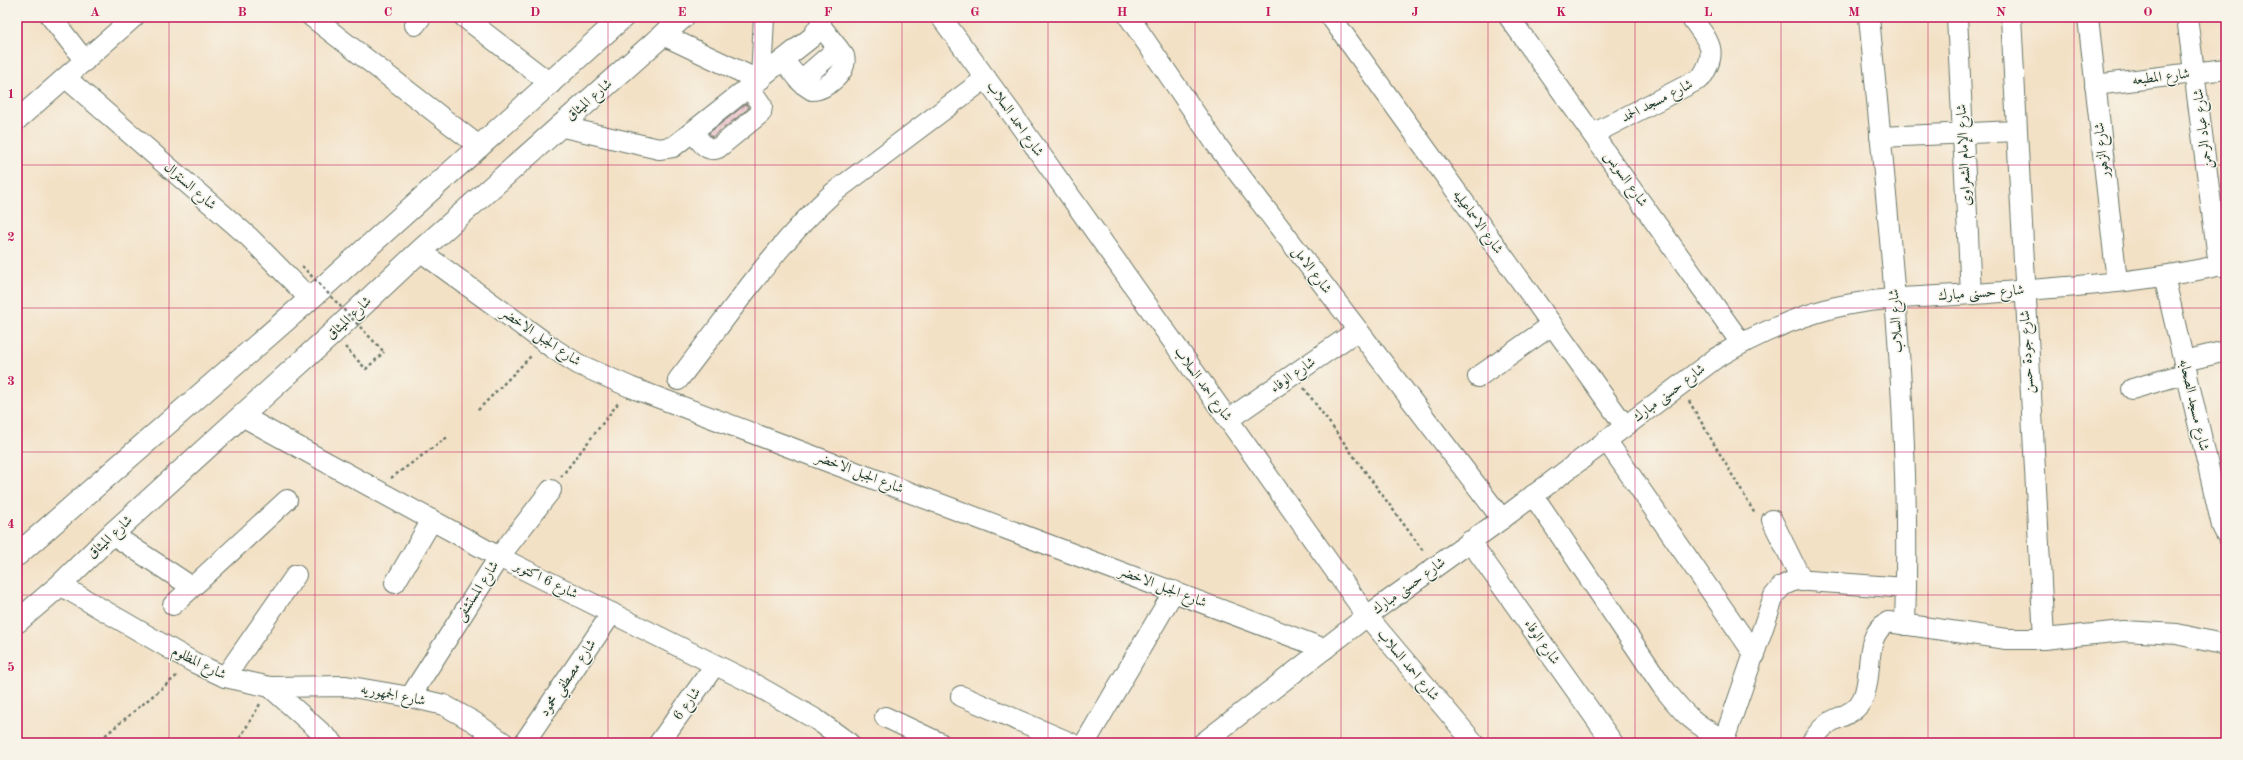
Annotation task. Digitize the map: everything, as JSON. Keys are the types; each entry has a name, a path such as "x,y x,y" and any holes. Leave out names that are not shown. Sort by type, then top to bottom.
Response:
{"main road":[{"path":"17,555 310,299 550,84 622,17"},
{"name":"شارع الميثاق","path":"17,622 60,585 112,534 333,333 420,251 683,17"}],"street":[{"path":"51,17 85,61"},
{"path":"312,17 480,147"},
{"path":"464,17 550,84"},
{"path":"693,132 705,147 711,149 718,148 761,113 762,106 756,82 764,17"},
{"name":"شارع احمد السلاب","path":"941,17 1229,419 1367,616 1474,743"},
{"name":"شارع الامل","path":"1129,17 1216,144 1502,519"},
{"name":"شارع الاسماعيليه","path":"1331,17 1625,426"},
{"name":"شارع السويس","path":"1509,17 1741,342"},
{"name":"شارع مسجد الحمد","path":"1593,134 1701,78 1711,64 1711,48 1691,17"},
{"name":"شارع السلاب","path":"1869,17 1895,299 1906,493 1905,625"},
{"name":"شارع الإمام الشعراوى","path":"1957,17 1971,294"},
{"name":"شارع جودة حسن","path":"2011,17 2024,290 2044,639"},
{"name":"شارع الزهور","path":"2088,17 2116,282"},
{"name":"شارع عباد الرحمن","path":"2187,17 2223,265"},
{"path":"17,120 85,61 126,20"},
{"path":"559,126 659,149 673,147 812,37 821,21 844,56 846,65 844,69 822,88 812,90 800,81 783,60"},
{"path":"663,35 756,82"},
{"name":"شارع المطبعه","path":"2095,85 2226,69"},
{"name":"شارع السنترال","path":"66,78 249,237 310,299"},
{"path":"678,380 810,213 833,193 986,78"},
{"path":"1880,137 2016,132"},
{"name":"شارع الجبل الاخضر","path":"420,251 544,343 578,364 630,387 1325,649"},
{"name":"شارع حسنى مبارك","path":"1204,743 1367,616 1502,519 1716,358 1741,342 1786,322 1834,308 1895,299 2116,282 2164,276 2223,265"},
{"name":"شارع مسجد الصحابه","path":"2164,276 2222,526 2226,534"},
{"path":"1478,378 1552,325"},
{"name":"شارع الوفاء","path":"1229,419 1358,330"},
{"path":"2132,389 2226,351"},
{"name":"شارع 6 اكتوبر","path":"242,416 374,490 499,557 786,702 849,743"},
{"path":"1606,440 1755,655"},
{"name":"شارع المستشفى","path":"410,696 499,557 551,490"},
{"path":"1533,495 1683,714 1701,728 1724,741 1755,655 1774,596 1782,586 1795,580 1906,588"},
{"path":"173,605 287,500"},
{"path":"395,583 432,520"},
{"path":"1772,520 1802,581"},
{"path":"112,534 192,587"},
{"name":"شارع الوفاء","path":"1470,541 1613,743"},
{"path":"225,677 296,575"},
{"name":"شارع المظلوم","path":"60,585 193,662 225,677 270,687 333,743"},
{"path":"1085,743 1174,591"},
{"name":"شارع مصطفي محمود","path":"524,743 612,613"},
{"path":"1811,743 1831,722 1850,714 1863,698 1874,637 1879,628 1888,622 2006,639 2044,639 2124,631 2177,634 2226,645"},
{"name":"شارع 6","path":"659,743 715,665"},
{"name":"شارع الجمهوريه","path":"270,687 331,685 410,696 444,705 474,722 504,743"},
{"path":"961,696 1072,743"},
{"path":"886,717 940,743"}],"path":[{"path":"302,266 384,352 366,369 333,333"},
{"path":"478,410 544,343"},
{"path":"1294,374 1435,567"},
{"path":"1680,385 1760,522 1772,520"},
{"path":"551,490 630,387"},
{"path":"374,490 448,436"},
{"path":"96,743 193,662"},
{"path":"237,743 270,687"}],"building":[{"path":"746,104 749,108 712,137 709,133"}]}
